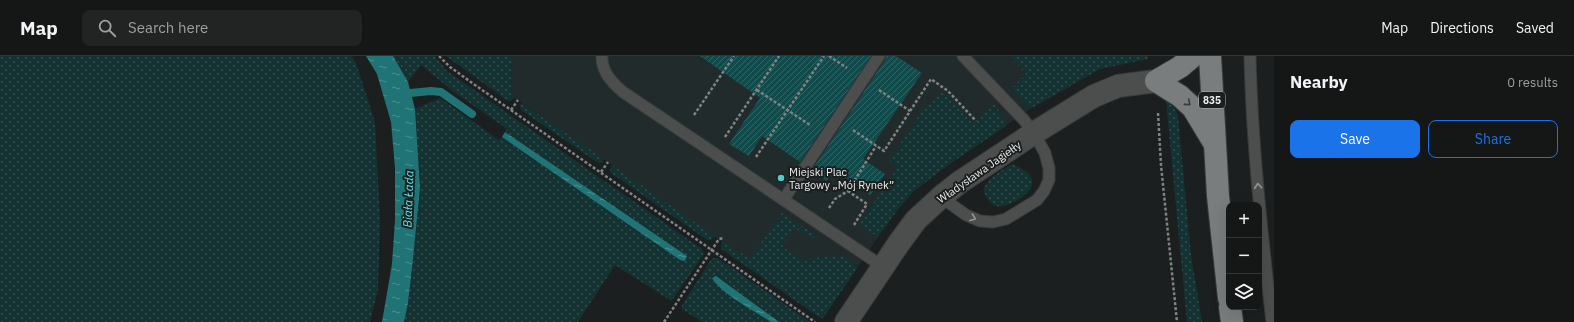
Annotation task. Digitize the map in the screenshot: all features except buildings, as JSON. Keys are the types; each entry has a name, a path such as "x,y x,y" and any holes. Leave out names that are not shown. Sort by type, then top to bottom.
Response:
{"main road":[{"path":"1193,56 1180,67 1156,81 1180,96 1193,108 1215,144"},
{"name":"835","path":"1210,56 1215,144 1227,274"},
{"path":"1230,310 1232,322"}],"street":[{"name":"Władysława Jagiełły","path":"846,322 882,266 916,220 960,182 1072,109 1106,91 1118,86 1156,81"}],"lane":[{"path":"602,56 606,74 613,84 683,133 784,199 882,266"},
{"path":"784,199 879,56"},
{"path":"941,197 966,215 980,221 994,222 1006,220 1037,200 1044,191 1049,180 1049,168 1045,153 1034,133 1024,120 963,56"},
{"path":"1250,56 1252,118 1262,239 1272,322"}],"path":[{"path":"439,56 454,70 815,322"},
{"path":"683,133 734,56"},
{"path":"715,153 779,56"},
{"path":"745,173 824,56"},
{"path":"837,119 884,151 931,79 948,91 976,121"},
{"path":"757,90 826,135"},
{"path":"511,110 518,100"},
{"path":"1158,112 1177,322"},
{"path":"819,223 835,199 848,191 876,146"},
{"path":"601,172 608,162"},
{"path":"844,240 867,204 848,191"},
{"path":"664,322 719,239 724,238"}],"shaded area":[{"path":"0,56 351,56 356,63 375,122 380,221 378,289 370,322 0,322"},
{"path":"393,56 435,56 447,71 702,249 704,254 673,299 671,301 615,265 578,322 404,322 408,303 420,188 415,109 440,98 499,140 502,137 680,260 687,256 505,132 507,129 454,92 421,65 408,82"},
{"path":"446,56 512,56 511,95 514,97 511,101 508,101"},
{"name":"Miejski Plac Targowy „Mój Rynek”","path":"512,56 1009,56 1026,74 1011,89 1030,109 951,163 914,191 898,209 826,314 511,95"},
{"path":"1009,56 1148,56 1148,59 1100,69 1030,109 1011,89 1026,74"},
{"path":"942,93 947,94 974,123 994,104 1004,119 1006,126 951,163 914,191 898,209 883,230 878,234 872,234 861,227 860,223 898,167 889,161 923,109"},
{"path":"1166,101 1173,105 1178,116 1191,255 1202,322 1187,322"},
{"path":"522,103 604,159 602,162 598,163 521,110 520,106"},
{"path":"1012,164 1026,171 1032,179 1031,186 1019,199 1010,204 996,206 987,198 984,193 984,187 991,178"},
{"path":"612,165 715,236 711,240 707,240 611,173 610,170"},
{"path":"782,213 814,234 815,237 812,239 795,228 782,247 801,259 843,256 851,260 857,268 823,318 819,317 721,249 723,241 750,259"},
{"path":"712,258 718,258 810,322 779,322 715,276 714,282 730,295 771,322 702,322 682,309 682,305"}],"water":[{"name":"Biała Łada","path":"366,56 393,56 408,82 415,109 420,188 408,303 404,322 382,322 392,264 395,220 395,168 391,122 377,74"},
{"path":"505,132 687,256 685,261 680,260 502,137"},
{"path":"716,276 779,322 771,322 730,296 716,284 712,278"}],"waterway":[{"path":"400,94 431,91 441,92 472,114"}],"place":[{"name":"Miejski Plac Targowy „Mój Rynek”","path":"781,178"}]}
